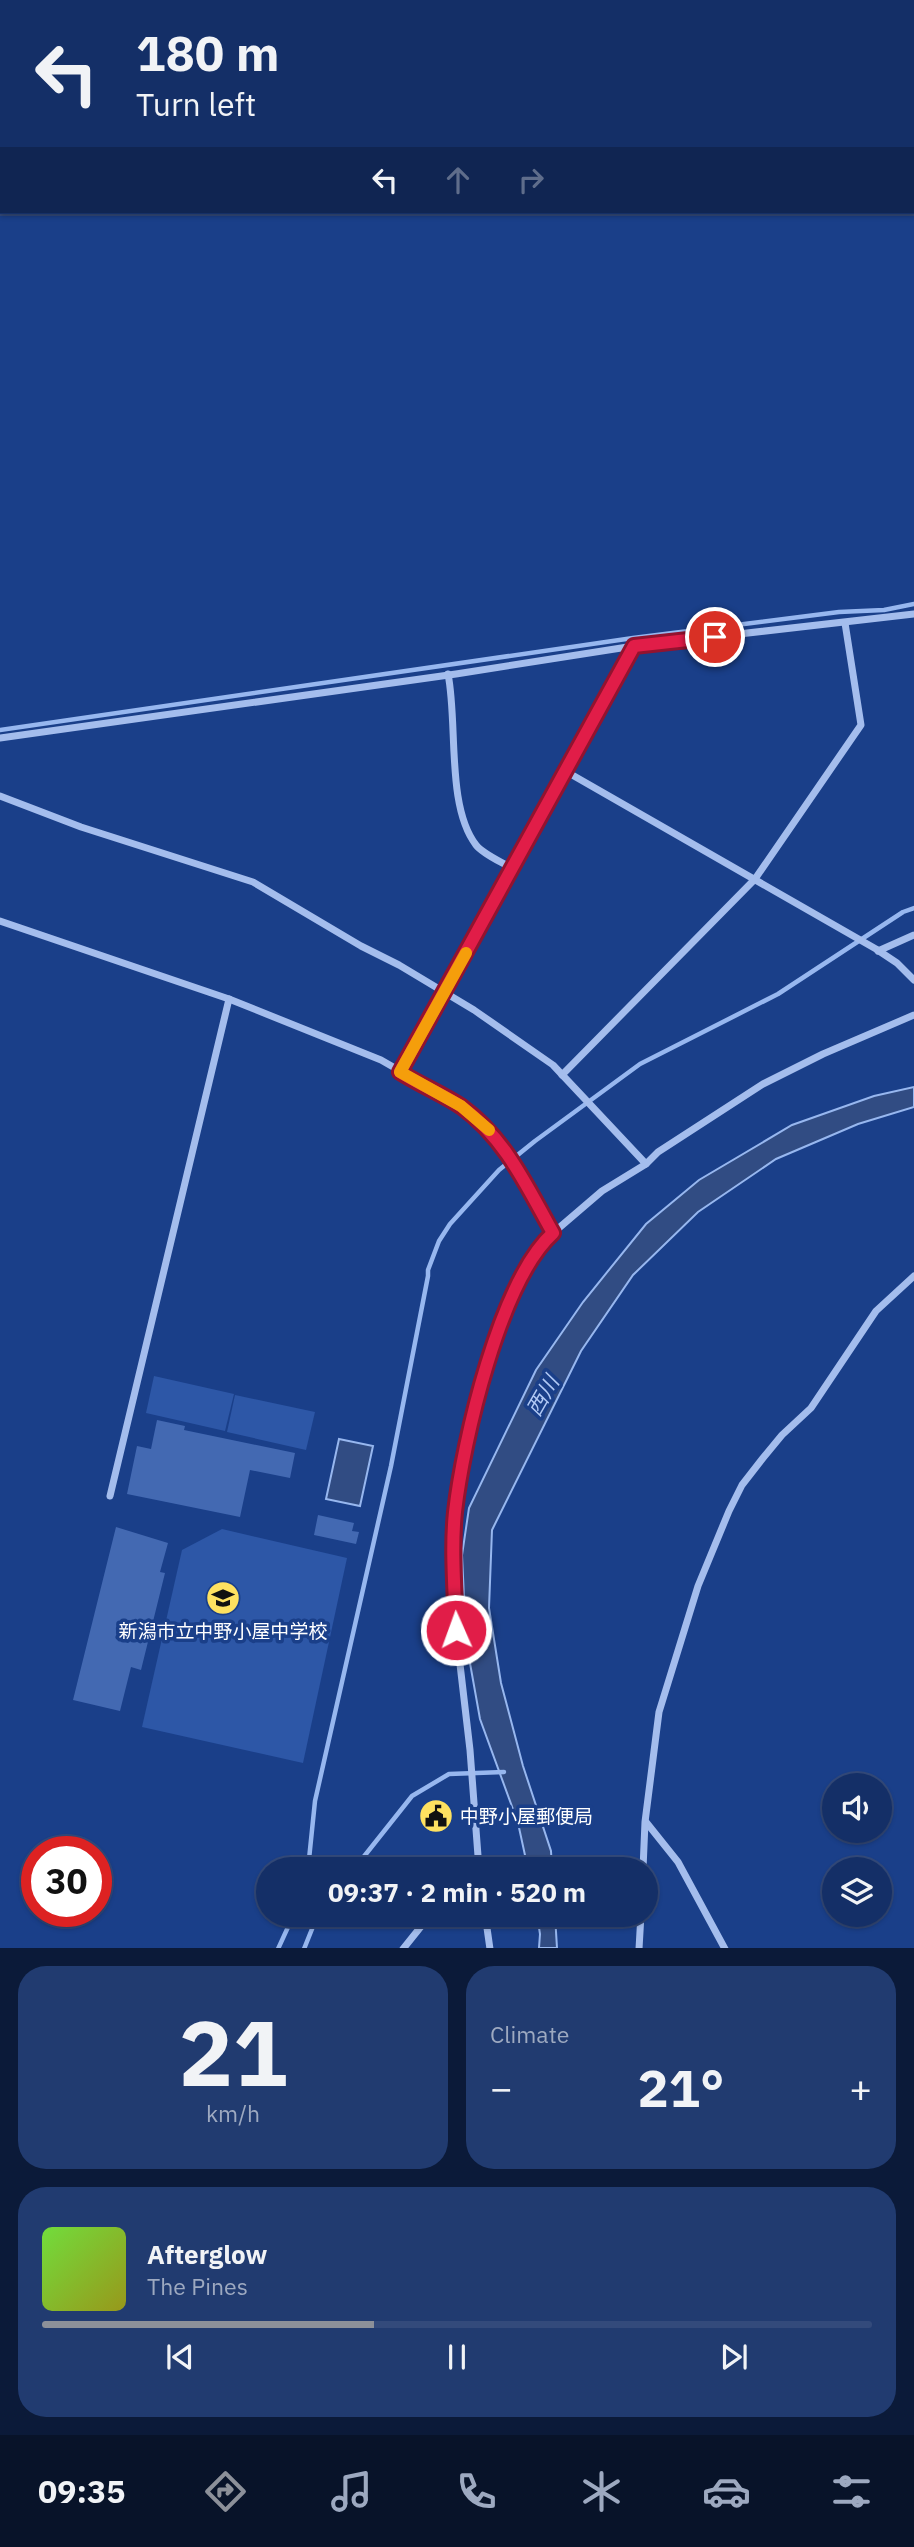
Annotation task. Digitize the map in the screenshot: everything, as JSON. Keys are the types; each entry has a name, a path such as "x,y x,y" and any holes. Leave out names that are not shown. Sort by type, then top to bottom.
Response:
{"street":[{"path":"0,737 634,646 845,624 914,614"},
{"path":"562,1075 755,879 862,725 845,624"},
{"path":"400,1072 634,646"},
{"path":"448,674 452,692 462,820 477,847 513,869"},
{"path":"567,772 878,951 897,963 914,980"},
{"path":"0,796 81,827 253,882 445,992 531,1049 577,1088 646,1164"},
{"path":"0,921 229,999 381,1060 461,1106 493,1133 526,1182 553,1233"},
{"path":"878,951 914,936"},
{"path":"110,1496 229,999"},
{"path":"477,1857 470,1749 456,1630 453,1555 455,1513 466,1443 489,1358 516,1286 553,1233 603,1191 646,1164 658,1152 763,1084 823,1054 914,1015"},
{"path":"644,1857 645,1822 659,1712 698,1586 729,1511 742,1485 776,1443 811,1408 876,1311 914,1276"},
{"path":"645,1822 678,1862 725,1948"},
{"path":"403,1948 420,1927"},
{"path":"487,1927 490,1948"},
{"path":"639,1948 640,1927"}],"shaded area":[{"path":"154,1376 234,1394 225,1431 146,1413"},
{"path":"235,1395 315,1412 306,1450 227,1432"},
{"path":"222,1529 347,1558 303,1763 142,1727 182,1550"}],"water":[{"name":"西川","path":"914,1087 914,1107 858,1124 776,1159 698,1212 633,1275 581,1351 492,1530 489,1608 501,1683 523,1766 551,1851 551,1857 525,1857 518,1823 480,1719 466,1641 462,1555 469,1508 536,1370 583,1302 646,1224 699,1180 792,1125 874,1096"},
{"path":"339,1439 373,1446 360,1506 326,1499"},
{"path":"539,1927 556,1927 557,1948 539,1948"}],"building":[{"path":"157,1420 185,1426 184,1430 295,1453 290,1478 250,1470 240,1517 127,1494 137,1446 151,1449"},
{"path":"318,1515 354,1523 352,1531 359,1532 356,1544 314,1535"},
{"path":"116,1527 168,1543 160,1572 165,1573 141,1670 131,1667 120,1711 73,1700"}],"waterway":[{"path":"0,730 633,638 839,612 884,610 914,604"},
{"path":"309,1857 315,1801 391,1466 428,1270 439,1241 450,1224 499,1170 640,1064 778,994 903,912 914,908"},
{"path":"364,1857 412,1796 449,1774 504,1772"},
{"path":"278,1948 288,1927"},
{"path":"304,1948 313,1927"}],"slow traffic":[{"path":"466,953 400,1072 461,1106 489,1130"}],"place":[{"name":"新潟市立中野小屋中学校","path":"223,1598"},
{"name":"中野小屋郵便局","path":"436,1816"}],"route":[{"path":"456,1630 453,1555 455,1513 466,1443 489,1358 516,1286 553,1233 526,1182 493,1133 461,1106 400,1072 634,646 715,637"}]}
